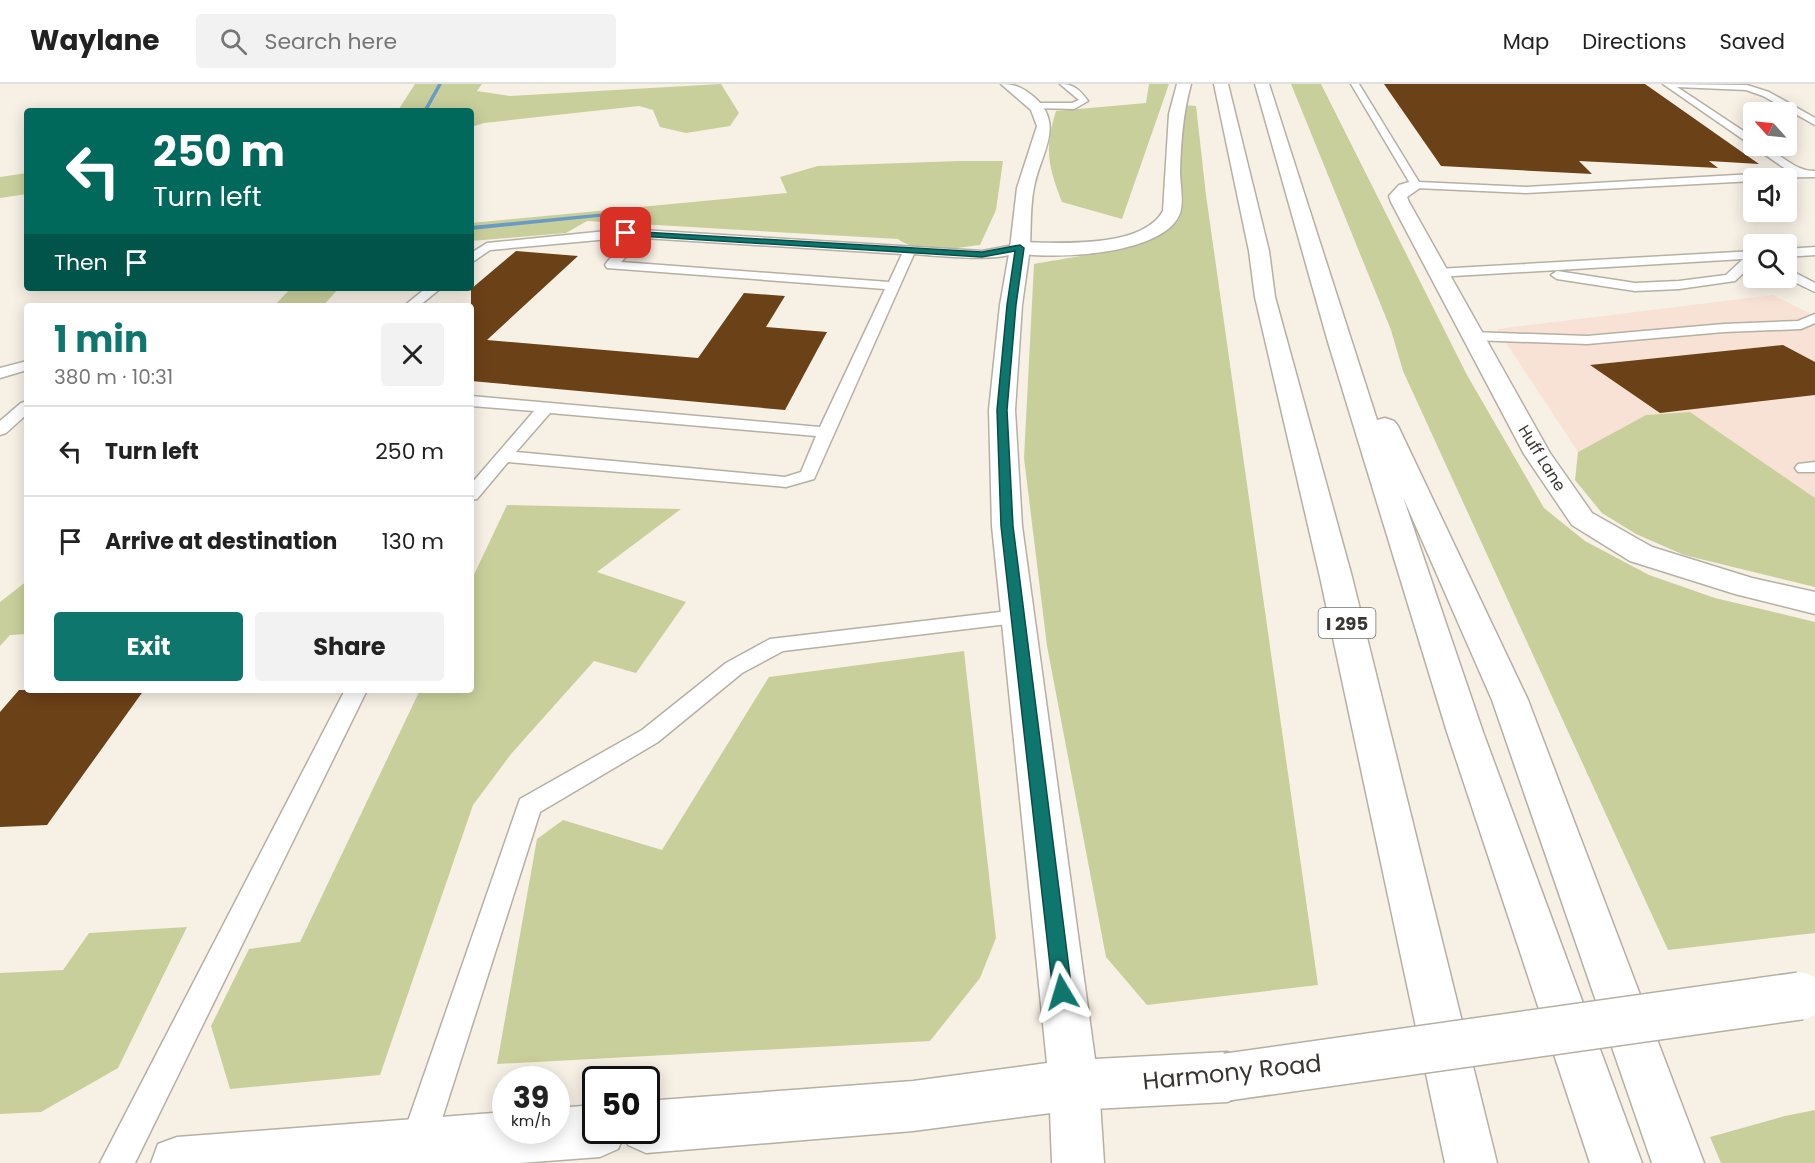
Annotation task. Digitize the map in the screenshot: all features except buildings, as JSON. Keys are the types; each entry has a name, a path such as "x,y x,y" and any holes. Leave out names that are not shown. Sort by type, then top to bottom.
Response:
{"main road":[{"path":"1008,84 1037,106 1042,112 1044,126 1029,171 1011,305 1002,410 1007,526 1074,1085 1078,1163"},
{"path":"1020,248 1086,249 1141,237 1166,222 1173,211 1172,172 1176,114 1184,84"},
{"name":"I 295","path":"1221,84 1259,251 1265,297 1339,588 1471,1163"},
{"path":"1262,84 1324,294 1465,732 1616,1163"},
{"name":"Huff Lane","path":"1416,185 1404,189 1398,196 1437,273 1537,454 1582,519 1641,554 1746,587 1815,603"},
{"path":"1324,294 1510,700 1678,1163"},
{"name":"Harmony Road","path":"660,1127 913,1106 1074,1085 1227,1077 1807,995"},
{"path":"177,1163 582,1132"}],"lane":[{"path":"1037,106 1074,106 1084,101 1073,89 1064,84"},
{"path":"1355,84 1416,185 1527,190 1815,174"},
{"path":"1666,84 1743,136"},
{"path":"1673,84 1747,88 1766,94 1815,122"},
{"path":"1773,156 1801,175"},
{"path":"474,258 487,248 626,233 982,255 1020,248"},
{"path":"641,234 611,265 894,286"},
{"path":"504,456 786,482 808,476 910,250"},
{"path":"1797,252 1815,251"},
{"path":"1437,273 1743,257"},
{"path":"1515,268 1635,286 1679,285 1730,278 1743,266"},
{"path":"1797,278 1815,288"},
{"path":"415,303 430,291"},
{"path":"1472,336 1587,340 1724,328 1801,325 1815,318"},
{"path":"0,374 24,366"},
{"path":"474,401 826,432"},
{"path":"4,423 24,408"},
{"path":"474,491 545,408"},
{"path":"417,1145 529,806 650,736 734,668 778,644 1017,617"},
{"path":"117,1163 355,693"}],"shaded area":[{"path":"1773,295 1815,316 1815,498 1690,412 1646,415 1578,452 1497,329"}],"green space":[{"path":"415,84 482,84 477,91 510,96 721,84 739,113 730,126 686,133 660,127 653,110 639,106 484,123 474,126 474,108 400,108"},
{"path":"1149,84 1169,84 1122,219 1062,202 1053,178 1049,157 1050,136 1056,111 1146,103"},
{"path":"1291,84 1321,84 1467,375 1544,508 1585,541 1649,575 1715,598 1815,622 1815,933 1668,950 1403,371 1391,330"},
{"path":"1184,105 1196,106 1206,195 1318,985 1147,1005 1106,957 1047,646 1024,458 1034,264 1138,243 1172,226 1181,211 1180,154"},
{"path":"1003,161 996,210 980,245 927,249 898,239 587,221 566,233 474,241 474,223 787,193 780,177 818,166"},
{"path":"24,173 24,194 0,198 0,177"},
{"path":"288,291 336,291 326,303 277,303"},
{"path":"1690,412 1815,498 1815,587 1684,555 1636,534 1602,513 1575,480 1578,452 1646,415"},
{"path":"507,505 681,509 597,572 686,602 636,673 594,661 511,754 473,805 380,1075 230,1089 211,1026 249,949 300,942 419,693 474,693 474,575"},
{"path":"24,583 24,634 10,635 0,646 0,602"},
{"path":"964,651 996,938 980,978 930,1041 497,1064 537,839 563,820 662,850 769,677"},
{"path":"187,927 118,1068 41,1112 0,1114 0,973 63,970 89,933"},
{"path":"1815,1110 1815,1163 1721,1163 1710,1137 1785,1116"}],"waterway":[{"path":"427,108 440,84"},
{"path":"474,228 606,215"}],"route":[{"path":"626,233 982,255 1020,248 1011,305 1002,410 1007,526 1062,992"}]}
